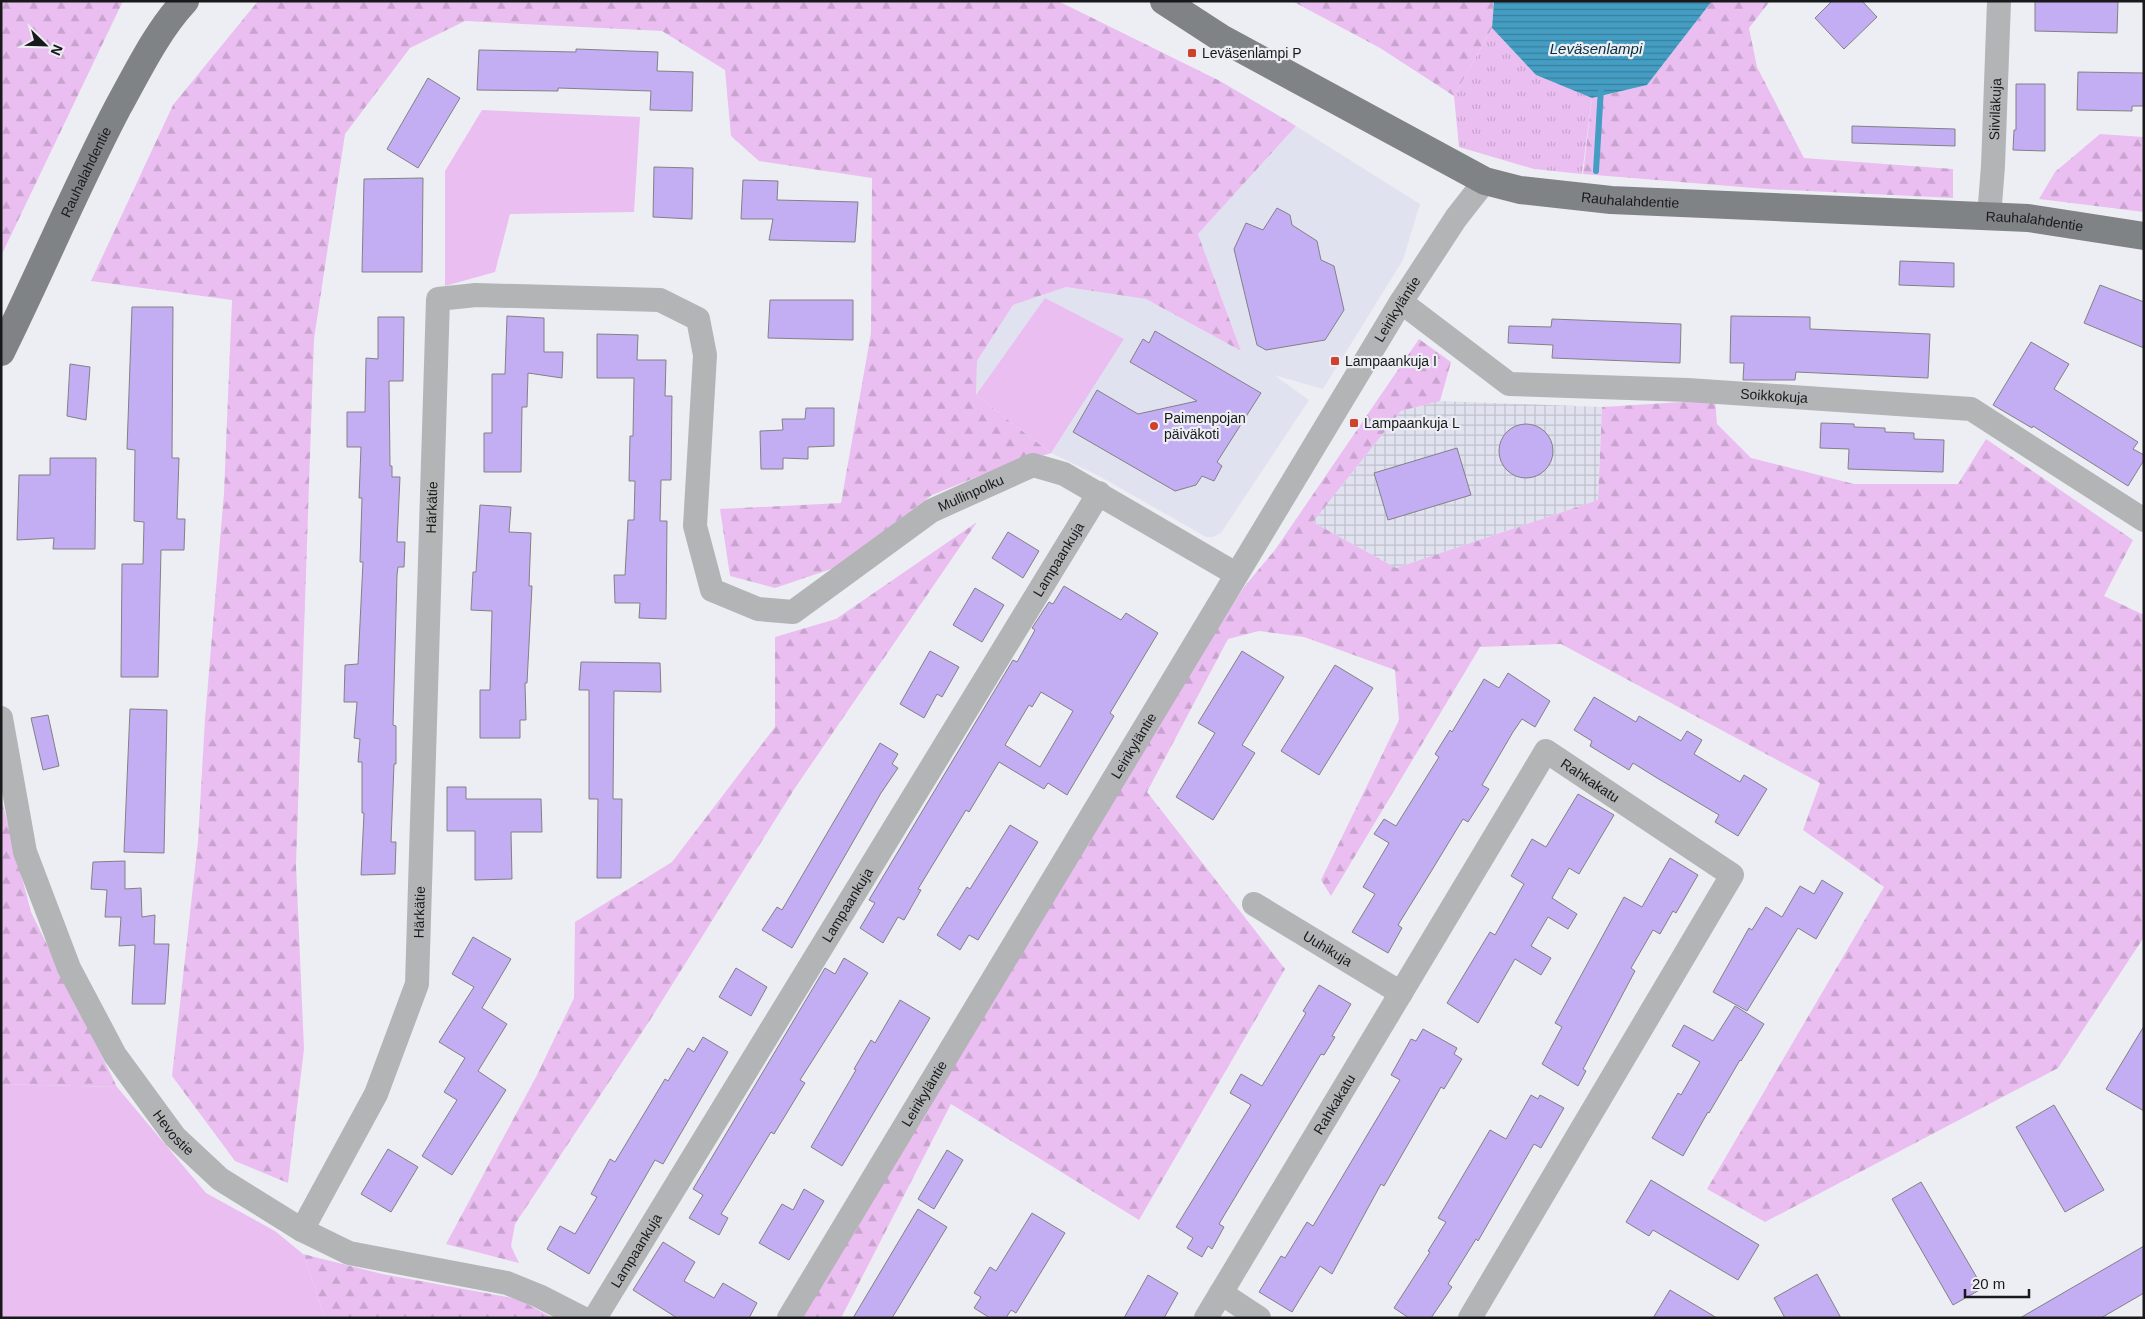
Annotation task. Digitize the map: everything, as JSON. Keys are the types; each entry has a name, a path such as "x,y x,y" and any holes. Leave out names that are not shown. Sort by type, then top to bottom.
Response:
{"main road":[{"name":"Rauhalahdentie","path":"1,352 46,262 97,148 144,60 186,1"},
{"name":"Rauhalahdentie","path":"1164,1 1221,38 1485,181 1520,190 1611,200 2028,218 2144,236"}],"street":[{"name":"Siiviläkuja","path":"1989,217 1993,166 1999,1"},
{"name":"Leirikyläntie","path":"789,1318 1401,302 1456,218 1485,181"},
{"name":"Härkätie","path":"302,1230 376,1094 417,984 438,299 476,295 660,300 698,319 705,355 695,526 712,590"},
{"name":"Soikkokuja","path":"1401,302 1509,384 1688,390 1971,410 2144,520"},
{"name":"Mullinpolku","path":"712,590 758,609 793,612 931,511 1033,465 1064,474 1236,574"},
{"name":"Lampaankuja","path":"595,1318 1099,493"},
{"name":"Hevostie","path":"1,718 25,852 69,968 115,1055 175,1137 220,1179 302,1230 349,1253 507,1283 539,1296 582,1318"},
{"name":"Rahkakatu","path":"1206,1318 1546,751 1732,875 1470,1318"},
{"name":"Uuhikuja","path":"1254,904 1401,993"},
{"path":"1221,1293 1259,1318"}],"shaded area":[{"path":"1296,126 1420,204 1403,260 1323,389 1274,375 1309,400 1221,533 1213,537 1206,537 1099,476 1051,453 976,395 977,361 1013,305 1066,287 1146,299 1241,351 1198,234"},
{"path":"1440,401 1602,407 1598,500 1396,568 1313,522 1401,411"}],"green space":[{"path":"1,1 123,1 1,256"},
{"path":"258,1 1058,1 1220,81 1296,126 1198,234 1241,351 1146,299 1066,287 1013,305 977,361 976,395 1051,453 979,476 932,495 834,568 775,588 730,576 720,509 841,503 871,333 872,178 759,161 731,136 725,70 662,31 465,21 410,48 345,134 314,339 296,865 304,1049 288,1183 235,1161 172,1076 198,841 205,719 224,493 232,300 91,281 173,105"},
{"path":"1292,1 1494,1 1492,28 1454,96 1380,48"},
{"path":"1712,1 1770,1 1749,28 1757,67 1804,158 1953,169 1953,198 1766,189 1583,174 1592,98 1647,85"},
{"path":"1492,28 1536,75 1592,98 1582,174 1534,169 1459,147 1454,96"},
{"path":"482,110 640,117 634,212 510,214 495,272 445,286 445,171"},
{"path":"2100,134 2144,137 2144,212 2039,199 2055,172"},
{"path":"1045,298 1124,339 1051,453 976,395"},
{"path":"1419,339 1451,362 1440,401 1401,411 1313,522 1396,568 1598,500 1602,407 1715,400 1717,424 1751,458 1854,484 1958,484 1986,439 2133,540 2104,596 2144,615 2144,937 2058,1068 1765,1222 1707,1189 1884,887 1803,830 1820,783 1561,644 1480,647 1331,896 1321,880 1399,720 1395,670 1304,637 1259,631 1228,639 1147,792 1285,969 1139,1220 951,1104 841,1318 797,1318 1180,687 1244,587 1275,550"},
{"path":"977,522 795,788 650,1020 515,1224 511,1246 519,1263 446,1244 536,1077 574,998 575,922 672,862 775,727 775,637 836,619"},
{"path":"1,798 31,912 117,1087 1,1084"},
{"path":"1,1084 117,1087 206,1193 275,1231 303,1254 325,1318 1,1318"},
{"path":"303,1254 382,1274 518,1299 553,1318 325,1318"}],"water":[{"name":"Leväsenlampi","path":"1494,1 1712,1 1647,85 1592,98 1536,75 1492,28"}],"building":[{"path":"1832,1 1862,1 1877,17 1844,49 1815,18"},
{"path":"2035,1 2118,1 2117,33 2035,31"},
{"path":"576,49 658,52 657,71 693,72 692,111 650,110 651,91 558,88 558,91 477,90 479,50 576,52"},
{"path":"2078,72 2144,73 2144,106 2132,106 2132,111 2077,110"},
{"path":"428,78 460,98 418,168 387,149"},
{"path":"2016,84 2045,84 2045,151 2013,150 2014,130 2016,130"},
{"path":"1852,126 1955,129 1955,146 1852,143"},
{"path":"654,167 693,168 692,219 653,217"},
{"path":"423,178 422,272 362,272 364,179"},
{"path":"743,180 778,181 777,200 858,202 855,242 769,240 773,219 741,219"},
{"path":"1277,208 1290,215 1292,225 1317,241 1321,260 1334,266 1344,310 1325,340 1266,350 1257,345 1234,249 1246,223 1263,230"},
{"path":"1900,261 1954,263 1954,287 1899,285"},
{"path":"2100,285 2144,302 2144,348 2084,323"},
{"path":"770,300 853,300 853,340 768,338"},
{"path":"132,307 173,307 172,458 179,458 177,519 185,519 184,550 161,550 158,677 121,677 122,564 143,564 144,522 134,521 135,450 127,449"},
{"path":"507,316 544,318 544,352 563,352 562,378 528,373 527,407 522,407 521,472 484,472 484,433 492,433 492,374 505,374"},
{"path":"1731,316 1810,317 1810,329 1930,334 1928,378 1796,372 1795,380 1743,380 1744,363 1730,363"},
{"path":"378,317 404,317 403,381 389,381 390,466 392,466 392,477 400,477 397,542 405,542 404,567 398,567 397,575 393,725 396,726 396,764 394,764 391,842 396,842 395,874 361,875 364,813 362,813 362,762 358,762 360,739 354,738 357,702 344,702 345,665 358,664 363,562 360,562 362,498 359,498 361,447 347,447 347,412 365,412 366,358 378,359"},
{"path":"1552,319 1681,324 1680,363 1552,358 1553,345 1508,343 1509,326 1551,327"},
{"path":"1155,331 1261,393 1217,462 1222,466 1214,481 1202,476 1196,485 1175,491 1073,432 1097,390 1138,414 1197,401 1130,362 1143,339 1149,343"},
{"path":"597,334 638,335 637,360 666,360 665,396 672,396 671,480 661,480 660,521 667,521 666,619 639,618 640,603 615,603 614,575 625,575 628,520 634,520 635,481 629,481 630,436 633,436 634,378 597,378"},
{"path":"2031,342 2069,364 2054,389 2138,442 2133,449 2144,455 2144,460 2128,486 2033,426 2032,428 1993,405"},
{"path":"70,364 90,367 86,420 67,416"},
{"path":"806,408 834,408 834,446 808,447 808,459 783,458 783,469 761,469 760,431 783,430 782,419 805,419"},
{"path":"1821,423 1854,424 1854,427 1885,428 1885,432 1914,433 1914,439 1944,440 1943,472 1848,469 1849,449 1820,448"},
{"path":"1521,424 1531,424 1541,428 1549,436 1553,451 1549,466 1541,474 1531,478 1521,478 1511,474 1503,466 1499,456 1499,446 1503,436 1511,428"},
{"path":"1457,448 1471,495 1388,520 1374,473"},
{"path":"50,458 96,458 95,549 53,549 54,538 17,540 19,475 50,475"},
{"path":"480,505 511,507 509,532 531,533 529,586 532,586 527,683 525,683 526,720 520,720 520,738 480,738 480,690 490,690 492,611 471,610 473,572 476,572"},
{"path":"1008,532 1039,551 1023,578 992,558"},
{"path":"1064,586 1121,620 1126,613 1158,633 1110,713 1114,716 1067,795 1048,783 1044,789 999,762 969,812 966,810 918,889 921,890 904,920 898,917 883,943 860,928 875,903 869,900 1013,660 1017,662 1035,630 1032,628 1049,602 1053,604","holes":["1041,692 1073,711 1040,767 1005,745 1029,705 1032,707"]},
{"path":"975,588 1004,605 982,642 953,625"},
{"path":"930,651 959,667 942,697 937,694 924,718 900,704"},
{"path":"1242,651 1284,677 1242,745 1255,753 1213,820 1176,797 1215,733 1198,723"},
{"path":"581,662 660,663 661,692 614,691 613,799 622,799 621,878 597,878 598,799 589,799 589,690 579,690"},
{"path":"1335,665 1373,688 1319,775 1281,751"},
{"path":"1508,673 1550,701 1535,727 1522,719 1513,732 1482,785 1489,789 1468,822 1463,819 1398,925 1402,928 1388,953 1352,932 1375,894 1363,887 1389,843 1374,834 1384,819 1396,826 1439,757 1435,754 1450,730 1452,732 1484,679 1499,688"},
{"path":"1594,697 1636,722 1639,716 1681,741 1687,731 1702,740 1694,754 1740,782 1744,775 1767,789 1738,836 1715,822 1719,815 1633,763 1629,770 1590,746 1592,741 1574,730"},
{"path":"130,709 167,710 164,853 124,852"},
{"path":"48,715 59,766 43,770 31,718"},
{"path":"880,743 898,754 892,764 898,768 881,793 792,948 762,930 777,907 782,910"},
{"path":"447,787 466,787 466,799 541,799 542,832 511,832 512,879 475,880 475,831 447,831"},
{"path":"1578,794 1614,815 1579,874 1569,868 1552,898 1577,914 1568,929 1548,917 1531,946 1551,958 1541,975 1515,959 1478,1023 1447,1003 1490,932 1495,935 1524,884 1511,876 1532,839 1546,847"},
{"path":"1010,825 1038,842 978,940 969,935 960,950 937,935 967,887 970,889"},
{"path":"1670,858 1698,875 1676,913 1673,911 1660,934 1653,930 1631,968 1635,971 1583,1069 1586,1071 1578,1086 1542,1064 1562,1027 1555,1023 1624,897 1642,907"},
{"path":"125,861 125,889 141,888 142,917 155,915 154,944 169,944 165,1004 132,1004 135,945 119,946 121,917 105,917 107,890 91,889 93,862"},
{"path":"1822,880 1843,893 1816,939 1798,928 1747,1011 1713,992 1749,928 1752,930 1766,907 1782,917 1800,886 1814,894"},
{"path":"473,937 511,959 482,1008 507,1024 478,1071 506,1090 452,1175 422,1156 457,1100 444,1092 465,1058 439,1042 474,987 452,974"},
{"path":"844,958 868,973 800,1080 805,1083 774,1134 771,1132 721,1214 728,1218 719,1235 689,1218 703,1195 693,1189 825,968 835,974"},
{"path":"736,968 767,987 751,1016 719,997"},
{"path":"1319,985 1351,1004 1332,1036 1335,1037 1324,1055 1321,1054 1219,1224 1224,1227 1212,1249 1208,1246 1202,1257 1187,1248 1193,1238 1176,1227 1251,1105 1230,1093 1241,1074 1262,1086 1306,1013 1303,1011"},
{"path":"900,1000 930,1018 842,1166 811,1147 856,1070 854,1069 871,1040 875,1043"},
{"path":"1735,1006 1764,1024 1708,1112 1683,1156 1652,1138 1678,1093 1681,1095 1700,1062 1672,1046 1684,1025 1713,1041"},
{"path":"2144,1026 2144,1111 2106,1089"},
{"path":"1423,1029 1457,1048 1454,1054 1462,1059 1444,1089 1441,1087 1384,1186 1381,1184 1332,1274 1320,1266 1292,1312 1259,1292 1281,1256 1285,1258 1307,1222 1313,1226 1400,1080 1391,1075 1411,1039 1416,1041"},
{"path":"703,1037 728,1052 663,1164 655,1160 589,1274 547,1249 560,1226 575,1234 597,1197 591,1194 610,1159 615,1162 665,1079 668,1081 688,1048 694,1052"},
{"path":"1531,1095 1538,1099 1540,1095 1564,1108 1541,1148 1534,1144 1478,1241 1476,1239 1448,1284 1452,1287 1431,1318 1409,1318 1394,1308 1430,1252 1428,1251 1446,1222 1438,1218 1490,1130 1506,1139"},
{"path":"2054,1105 2104,1190 2065,1212 2016,1127"},
{"path":"388,1149 418,1167 391,1212 361,1194"},
{"path":"947,1150 963,1160 934,1209 918,1199"},
{"path":"1651,1180 1759,1245 1738,1280 1653,1230 1649,1236 1626,1222"},
{"path":"1921,1182 1983,1288 1953,1305 1892,1199"},
{"path":"804,1189 824,1201 789,1260 759,1243 782,1204 793,1210"},
{"path":"918,1209 947,1227 892,1318 853,1318"},
{"path":"1032,1213 1065,1233 1016,1313 1011,1310 1006,1318 990,1318 974,1308 981,1297 974,1293 990,1267 996,1271"},
{"path":"663,1242 695,1262 684,1281 714,1298 723,1283 757,1303 749,1318 677,1318 633,1290"},
{"path":"2144,1246 2144,1293 2101,1318 2020,1318"},
{"path":"1817,1274 1841,1318 1785,1318 1774,1298"},
{"path":"1148,1275 1178,1293 1164,1318 1124,1318"},
{"path":"1670,1290 1717,1318 1653,1318"}],"waterway":[{"path":"1596,171 1601,88"}],"place":[{"name":"Leväsenlampi P","path":"1192,53"},
{"name":"Lampaankuja I","path":"1335,361"},
{"name":"Lampaankuja L","path":"1354,423"},
{"name":"Paimenpojan päiväkoti","path":"1154,426"}]}
